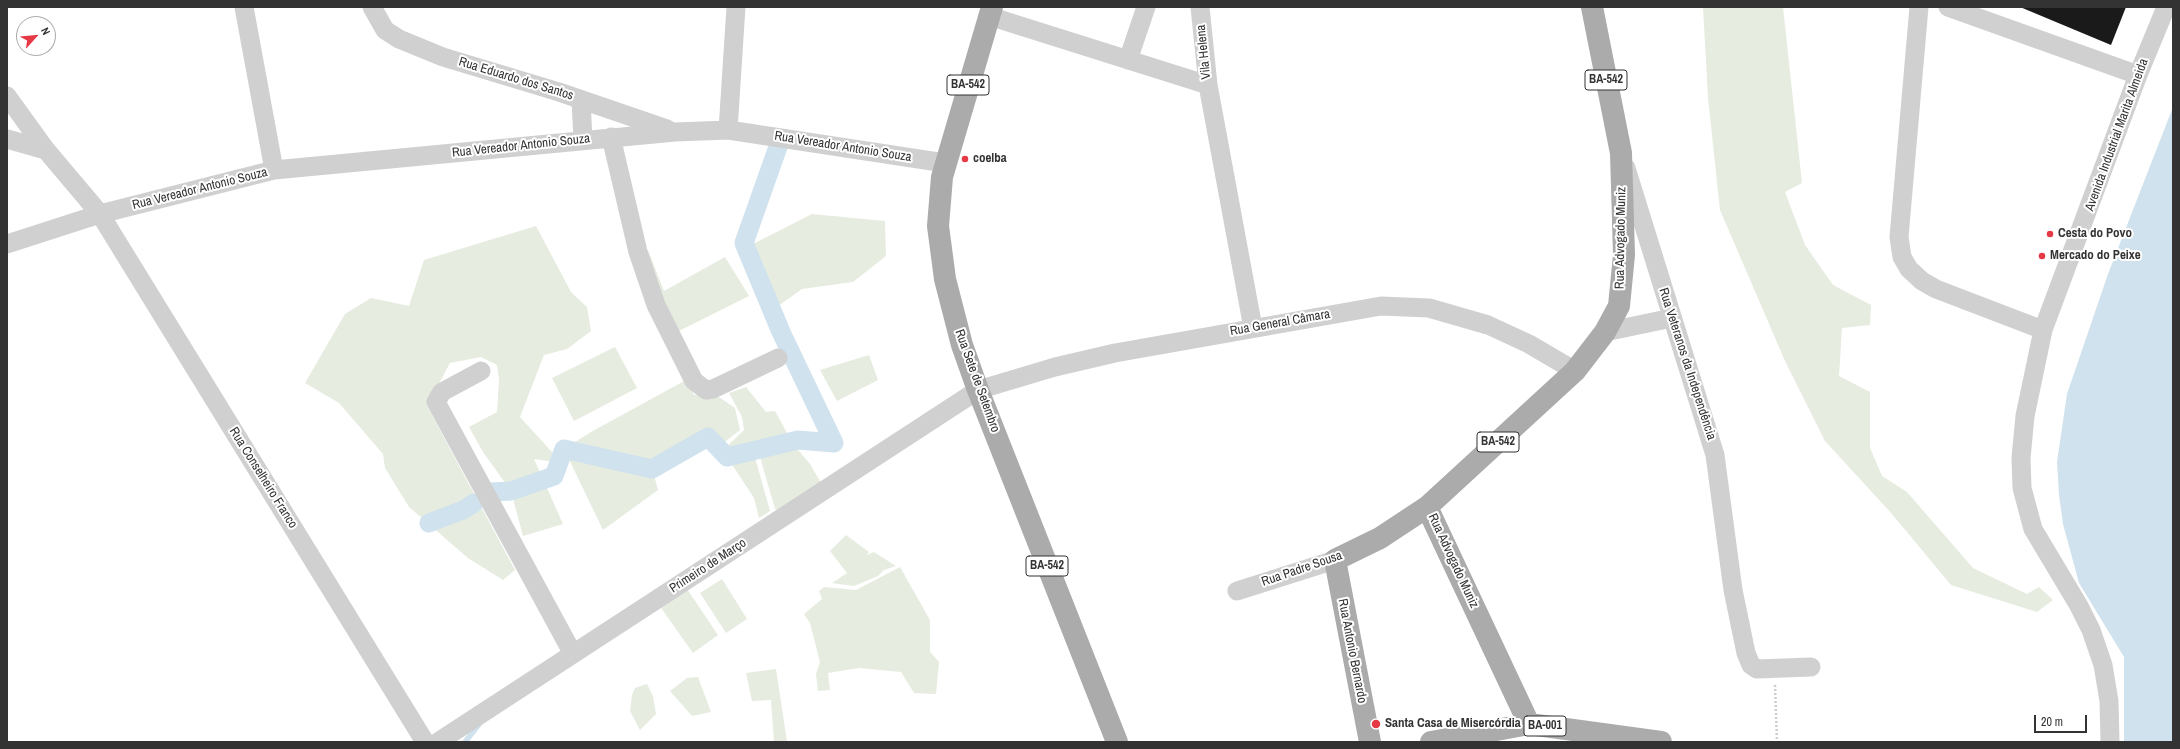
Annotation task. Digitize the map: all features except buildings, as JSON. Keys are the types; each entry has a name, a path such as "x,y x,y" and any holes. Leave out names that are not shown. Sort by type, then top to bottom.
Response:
{"main road":[{"name":"Rua Veteranos da Independência","path":"1592,7 1621,153"},
{"name":"Rua Sete de Setembro","path":"991,12 945,163 939,203 940,250 953,312 978,390 1117,742"},
{"name":"Rua Advogado Muniz","path":"1530,724 1427,507 1575,371 1605,332 1619,306 1622,287 1624,255 1621,153"},
{"name":"Rua Padre Sousa","path":"1335,560 1380,538 1427,507"},
{"name":"Rua Antonio Bernardo","path":"1335,560 1370,742"},
{"name":"BA-001","path":"1431,742 1530,724 1660,742"}],"street":[{"path":"244,7 274,170"},
{"name":"Rua Eduardo dos Santos","path":"372,7 385,30 399,39 443,57 581,100 675,132"},
{"path":"728,130 736,7"},
{"path":"1128,60 1146,7"},
{"name":"Vila Helena","path":"991,12 1128,60 1208,85 1200,7"},
{"path":"1919,7 1899,237 1902,257 1909,269 1922,281 1936,289 2043,330"},
{"path":"1948,7 2138,75"},
{"name":"Avenida Industrial Marita Almeida","path":"2110,742 2109,701 2104,672 2091,630 2033,529 2022,488 2021,458 2025,416 2043,330 2138,75 2166,7"},
{"path":"1208,85 1253,328"},
{"name":"Rua Conselheiro Franco","path":"7,96 46,150 100,214 425,742"},
{"path":"581,100 583,140"},
{"name":"Rua Vereador Antonio Souza","path":"7,244 100,214 274,170 611,137 728,130 945,163"},
{"path":"611,137 638,252 648,282 656,305 694,381 706,390 713,389 778,358"},
{"path":"7,139 46,150"},
{"name":"Rua Veteranos da Independência","path":"1621,153 1715,455 1733,590 1746,653 1754,668 1811,667"},
{"name":"Rua General Câmara","path":"978,390 1055,367 1115,353 1381,306 1429,308 1488,325 1529,344 1575,371"},
{"path":"1605,332 1672,318"},
{"path":"481,371 442,392 436,402 572,654"},
{"name":"Primeiro de Março","path":"438,742 978,390"},
{"name":"Rua Padre Sousa","path":"1237,591 1335,560"}],"path":[{"path":"1774,668 1777,742"}],"shaded area":[{"path":"1703,7 1783,7 1802,183 1785,192 1805,245 1833,285 1871,305 1870,325 1842,328 1839,376 1870,392 1870,448 1882,476 1907,492 1973,568 2027,594 2039,587 2053,600 2037,612 1951,585 1892,514 1825,441 1785,361 1720,210 1708,98"},
{"path":"812,214 885,221 886,256 853,282 802,289 774,309 764,266 753,244"},
{"path":"536,226 571,292 587,307 591,331 567,349 544,355 520,417 562,463 534,459 563,524 523,536 511,491 483,452 469,427 497,412 499,380 497,365 481,357 450,363 427,406 515,570 503,580 468,558 409,507 385,468 383,454 339,403 305,383 345,314 371,298 409,306 424,260"},
{"path":"648,250 664,291 725,257 749,296 675,333 643,253"},
{"path":"615,347 637,388 574,421 552,378"},
{"path":"869,355 878,380 837,401 820,370"},
{"path":"686,380 694,395 716,395 735,408 740,430 713,451 707,437 689,443 652,468 658,490 603,530 564,449 591,432"},
{"path":"746,387 766,412 775,411 791,440 761,449 737,449 726,455 719,454 744,430 742,417 729,393"},
{"path":"793,444 810,464 824,488 785,513 775,509 760,457"},
{"path":"743,450 754,454 770,511 759,518 754,498 727,457"},
{"path":"846,535 869,552 867,555 874,552 896,566 884,570 878,576 854,586 832,583 847,573 830,551"},
{"path":"900,567 930,620 930,652 939,662 936,694 914,693 901,672 859,668 828,673 830,690 818,691 816,674 820,662 810,623 804,614 822,599 819,591 824,587 856,590"},
{"path":"722,579 747,619 726,633 700,593"},
{"path":"687,589 718,635 693,653 659,605"},
{"path":"776,669 787,742 774,742 771,700 752,701 746,673"},
{"path":"698,677 711,712 692,716 670,691 687,678"},
{"path":"647,684 653,696 656,714 640,730 630,711 632,695 635,688"}],"water":[{"path":"2173,107 2173,742 2124,742 2124,657 2079,583 2063,524 2057,462 2067,394 2108,274"}],"waterway":[{"path":"779,144 744,243 781,332 834,443"},
{"path":"491,492 511,491 554,476 564,449 652,469 708,437 727,457 798,440 834,443"},
{"path":"429,523 463,510 474,503"},
{"path":"465,742 480,723"}],"place":[{"name":"coelba","path":"965,159"},
{"name":"Cesta do Povo","path":"2050,234"},
{"name":"Mercado do Peixe","path":"2042,256"},
{"name":"Santa Casa de Misercórdia","path":"1376,724"}]}
